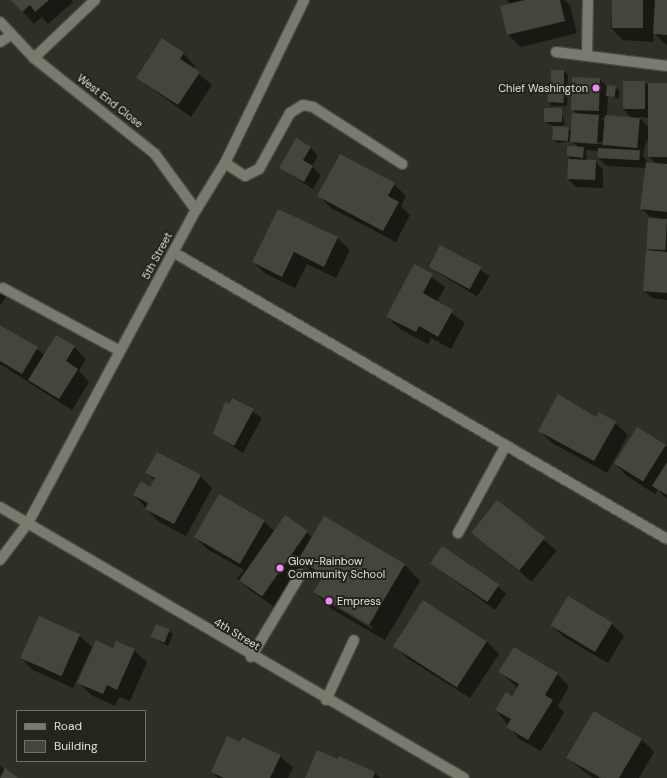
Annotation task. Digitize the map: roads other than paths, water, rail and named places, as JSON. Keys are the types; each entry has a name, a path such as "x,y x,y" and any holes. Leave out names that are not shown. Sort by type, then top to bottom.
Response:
{"street":[{"path":"34,58 95,0"},
{"name":"5th Street","path":"0,560 28,523 173,252 196,210 225,163 304,0"},
{"path":"587,56 588,0"},
{"name":"West End Close","path":"0,22 34,58 155,154 196,210"},
{"path":"0,42 11,35"},
{"path":"556,52 667,66"},
{"path":"225,163 245,176 259,169 290,113 303,105 313,107 402,164"},
{"path":"173,252 667,539"},
{"path":"3,288 120,351"},
{"path":"458,534 506,445"},
{"name":"4th Street","path":"0,507 251,657 460,777"},
{"path":"251,657 300,575"},
{"path":"326,700 354,640"}],"place":[{"name":"Chief Washington","path":"596,88"},
{"name":"Glow-Rainbow Community School","path":"280,568"},
{"name":"Empress","path":"329,601"}]}
